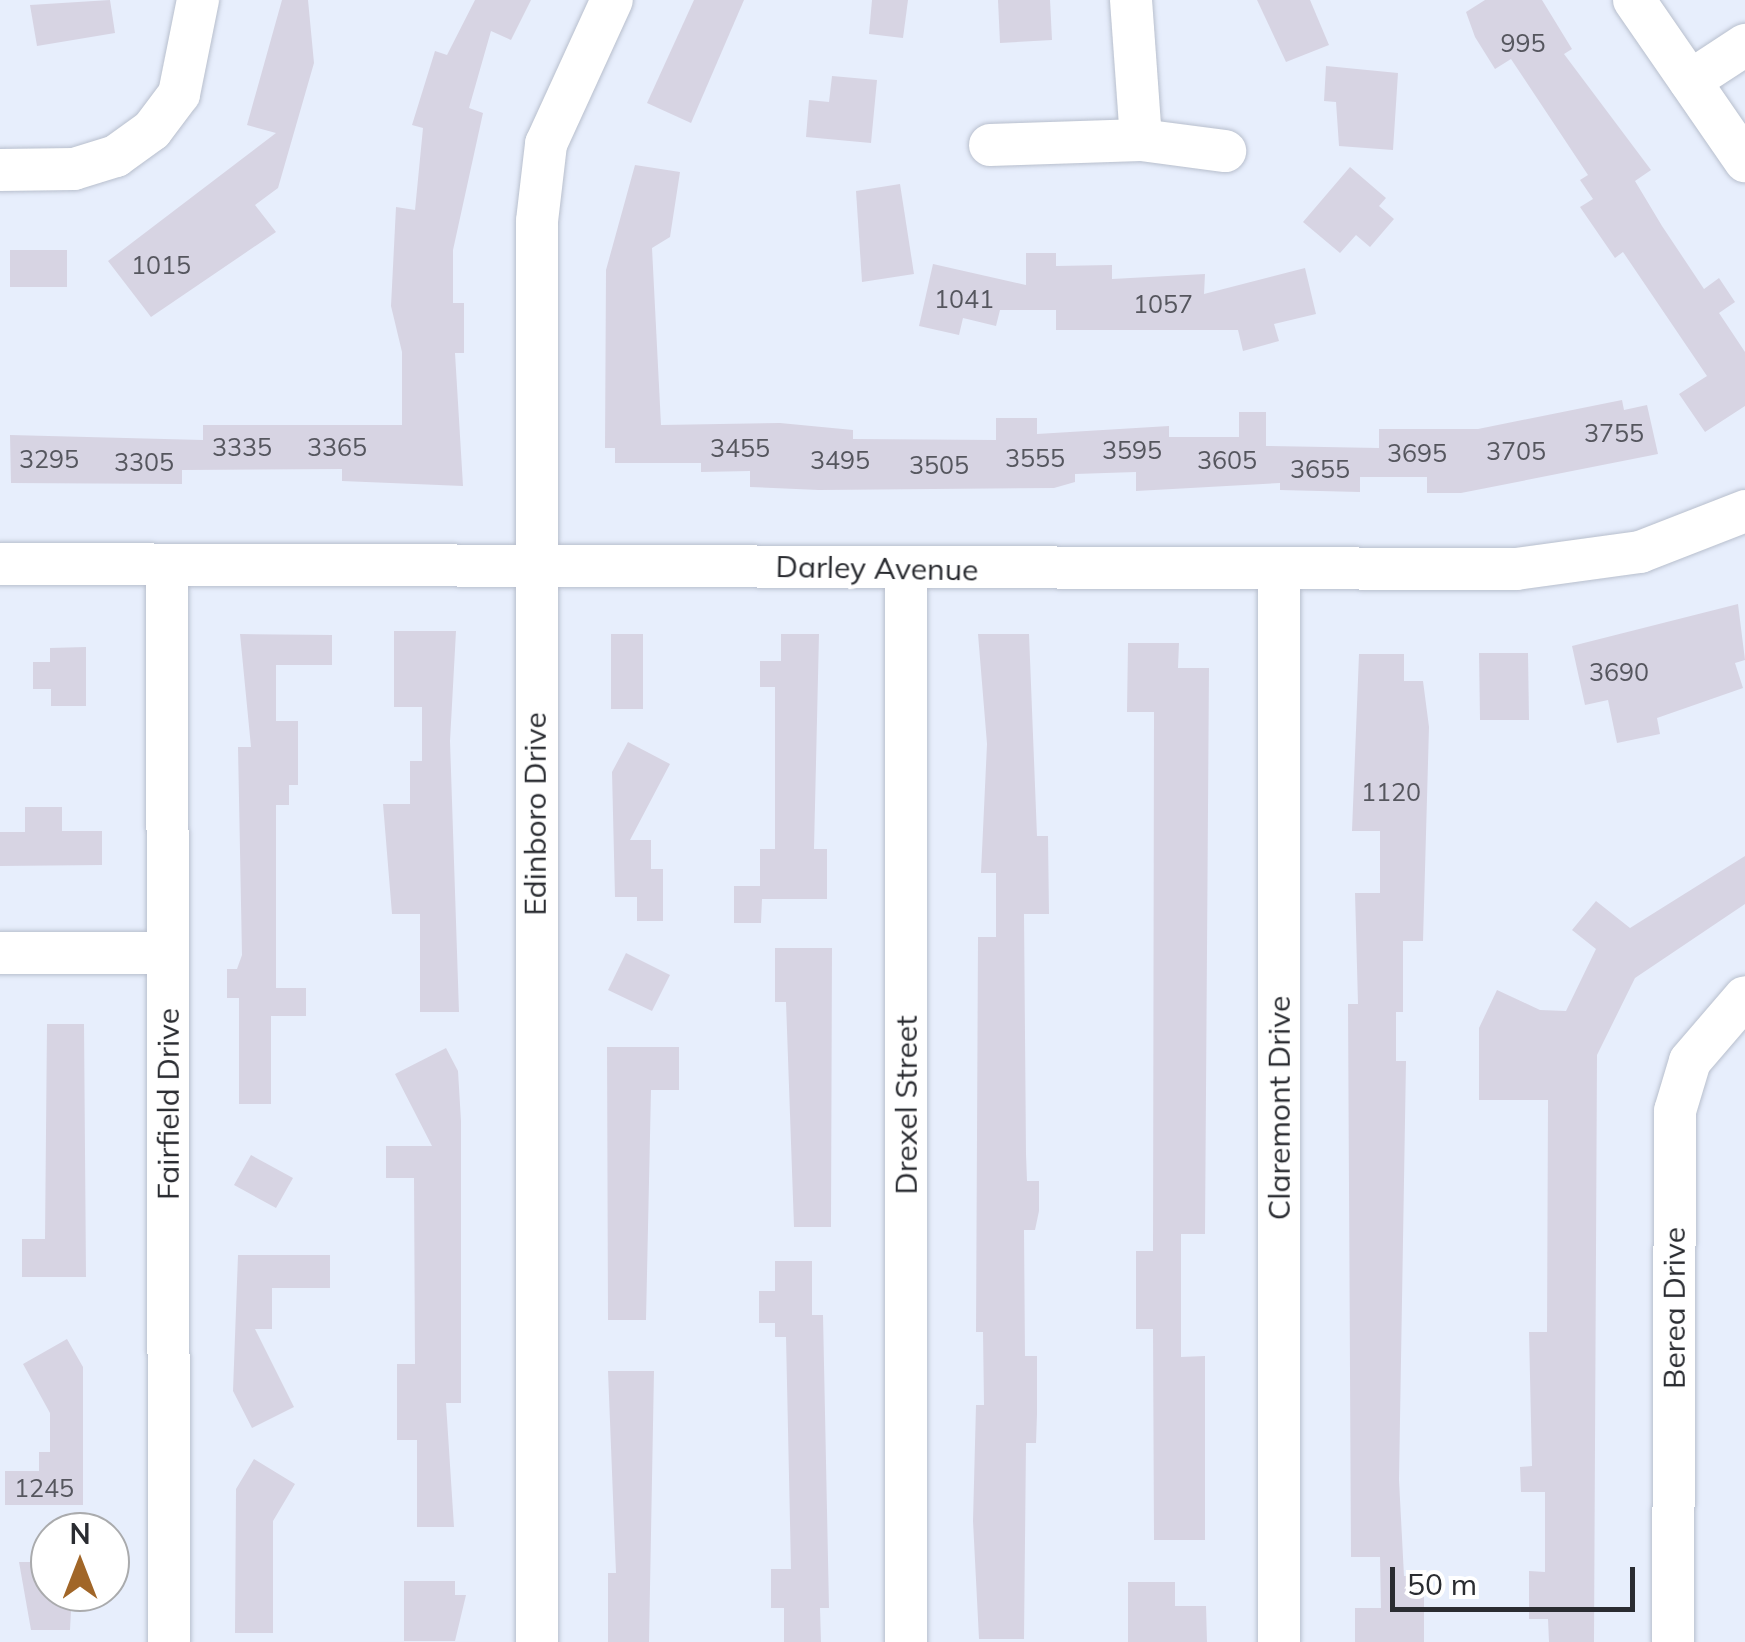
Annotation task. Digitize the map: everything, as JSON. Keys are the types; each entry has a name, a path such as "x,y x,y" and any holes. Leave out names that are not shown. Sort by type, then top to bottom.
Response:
{"street":[{"path":"0,170 74,169 116,156 152,130 179,94 198,0"},
{"name":"Edinboro Drive","path":"537,1642 537,221 546,144 612,0"},
{"path":"1132,0 1140,140"},
{"path":"1634,0 1745,160"},
{"path":"1690,81 1745,45"},
{"path":"990,145 1140,140 1225,152"},
{"name":"Darley Avenue","path":"0,564 1279,573 1578,564 1640,552 1745,511"},
{"name":"Fairfield Drive","path":"167,566 169,1642"},
{"name":"Drexel Street","path":"906,568 906,1642"},
{"name":"Claremont Drive","path":"1279,573 1279,1642"},
{"path":"0,953 167,953"},
{"name":"Berea Drive","path":"1673,1642 1675,1112 1690,1061 1745,997"}],"building":[{"path":"110,0 115,33 37,46 30,5"},
{"path":"282,0 308,0 314,63 278,188 255,205 276,232 151,317 108,261 276,133 247,125"},
{"path":"475,0 531,0 511,40 491,31 469,108 483,113 453,250 453,303 464,303 464,353 455,353 463,486 342,481 342,469 182,470 182,484 11,483 10,435 203,440 203,425 402,425 402,352 391,306 396,207 415,210 423,128 412,125 435,51 447,55"},
{"path":"694,0 744,0 691,123 647,103"},
{"path":"872,0 908,0 903,38 869,34"},
{"path":"998,0 1050,0 1052,40 1000,43"},
{"path":"1257,0 1310,0 1329,45 1286,62"},
{"path":"1485,0 1542,0 1572,49 1564,54 1651,170 1635,181 1662,226 1704,289 1719,278 1735,302 1719,313 1745,352 1745,406 1705,432 1679,394 1707,376 1623,252 1615,258 1580,207 1593,199 1580,180 1588,175 1511,59 1495,69 1475,37 1466,12"},
{"path":"1326,66 1398,73 1393,150 1339,146 1336,102 1324,101"},
{"path":"832,76 877,80 871,143 806,137 809,100 829,102"},
{"path":"635,165 680,172 670,237 652,248 661,425 780,423 853,430 853,439 996,440 996,418 1037,418 1037,434 1169,426 1169,437 1239,437 1239,412 1266,412 1266,446 1379,448 1379,429 1478,429 1622,400 1624,410 1647,405 1658,454 1461,493 1427,493 1427,477 1360,477 1360,492 1280,490 1280,483 1136,491 1136,472 1075,474 1075,482 1054,488 819,490 750,487 750,471 701,472 701,463 615,463 615,448 605,448 606,270"},
{"path":"1350,167 1386,198 1379,206 1394,219 1370,247 1356,235 1340,253 1303,222"},
{"path":"900,184 914,274 862,282 856,191"},
{"path":"10,250 67,250 67,287 10,287"},
{"path":"1026,253 1056,253 1056,266 1112,265 1112,279 1205,274 1204,294 1305,268 1316,314 1274,324 1279,341 1243,351 1238,330 1056,330 1056,310 1000,310 996,326 963,318 959,335 919,326 933,264 1026,285"},
{"path":"1738,604 1745,660 1735,663 1743,688 1657,718 1660,734 1617,743 1608,700 1585,705 1572,646"},
{"path":"394,631 456,631 450,741 459,1012 420,1012 420,914 392,914 383,804 410,804 410,761 422,761 422,707 394,707"},
{"path":"240,634 332,635 332,665 276,665 276,721 298,721 298,785 289,785 289,805 276,805 276,988 306,988 306,1016 271,1016 271,1104 239,1104 239,998 227,998 227,969 237,969 242,955 238,747 251,747"},
{"path":"611,634 643,634 643,709 611,709"},
{"path":"781,634 819,634 814,849 827,849 827,899 762,899 761,923 734,923 734,886 760,886 760,849 775,849 775,687 760,687 760,661 781,661"},
{"path":"978,634 1029,634 1037,836 1048,836 1049,914 1024,914 1027,1181 1039,1181 1039,1211 1035,1230 1024,1230 1025,1356 1037,1356 1037,1414 1036,1443 1026,1443 1024,1639 979,1639 973,1521 976,1405 984,1405 983,1332 976,1332 978,937 996,937 996,873 981,873 987,744"},
{"path":"1128,643 1179,643 1178,668 1209,668 1205,1234 1181,1234 1181,1357 1205,1356 1205,1540 1154,1540 1153,1329 1136,1329 1136,1251 1153,1251 1154,712 1127,712"},
{"path":"86,647 86,706 51,706 51,689 33,689 33,662 50,662 50,648"},
{"path":"1479,653 1528,653 1529,720 1480,720"},
{"path":"1359,654 1404,654 1404,681 1423,681 1429,727 1423,941 1403,941 1403,1012 1396,1012 1396,1061 1406,1061 1399,1480 1404,1576 1424,1576 1424,1642 1355,1642 1355,1608 1381,1608 1380,1557 1351,1557 1348,1004 1358,1004 1355,893 1380,893 1380,831 1352,831"},
{"path":"628,742 670,764 630,840 651,840 651,869 663,869 663,921 637,921 637,897 615,897 612,772"},
{"path":"25,807 62,807 62,831 102,831 102,865 0,866 0,832 25,832"},
{"path":"1745,856 1745,904 1635,978 1597,1055 1594,1642 1549,1642 1548,1619 1529,1619 1529,1571 1545,1572 1545,1492 1521,1492 1520,1467 1532,1466 1529,1332 1547,1332 1548,1100 1479,1100 1479,1028 1497,990 1540,1010 1566,1011 1596,949 1572,930 1596,901 1630,928"},
{"path":"775,948 832,948 831,1227 794,1227 786,1002 775,1002"},
{"path":"626,953 670,975 652,1011 608,990"},
{"path":"47,1024 84,1024 86,1277 22,1277 22,1239 45,1239"},
{"path":"607,1047 679,1047 679,1090 651,1090 646,1320 608,1320"},
{"path":"446,1048 458,1071 461,1121 461,1403 446,1403 454,1527 417,1527 417,1440 397,1440 397,1364 415,1364 414,1178 386,1178 386,1146 432,1146 395,1074"},
{"path":"251,1155 293,1178 276,1208 234,1185"},
{"path":"238,1255 330,1255 330,1288 272,1288 272,1329 255,1329 294,1407 252,1428 233,1391"},
{"path":"775,1261 812,1261 812,1315 823,1315 829,1608 820,1608 821,1642 784,1642 784,1608 771,1608 771,1569 791,1569 786,1337 775,1337 775,1323 759,1323 759,1291 775,1291"},
{"path":"67,1339 83,1367 83,1505 5,1505 5,1471 39,1471 39,1452 50,1452 50,1413 23,1364"},
{"path":"608,1371 654,1371 649,1642 608,1642 608,1573 616,1573"},
{"path":"254,1459 295,1484 273,1521 273,1633 235,1633 236,1489"},
{"path":"19,1562 30,1562 30,1612 71,1612 70,1630 31,1630"},
{"path":"404,1581 455,1581 455,1595 466,1595 455,1641 404,1641"},
{"path":"1128,1582 1175,1582 1175,1606 1206,1606 1207,1642 1128,1642"}]}
